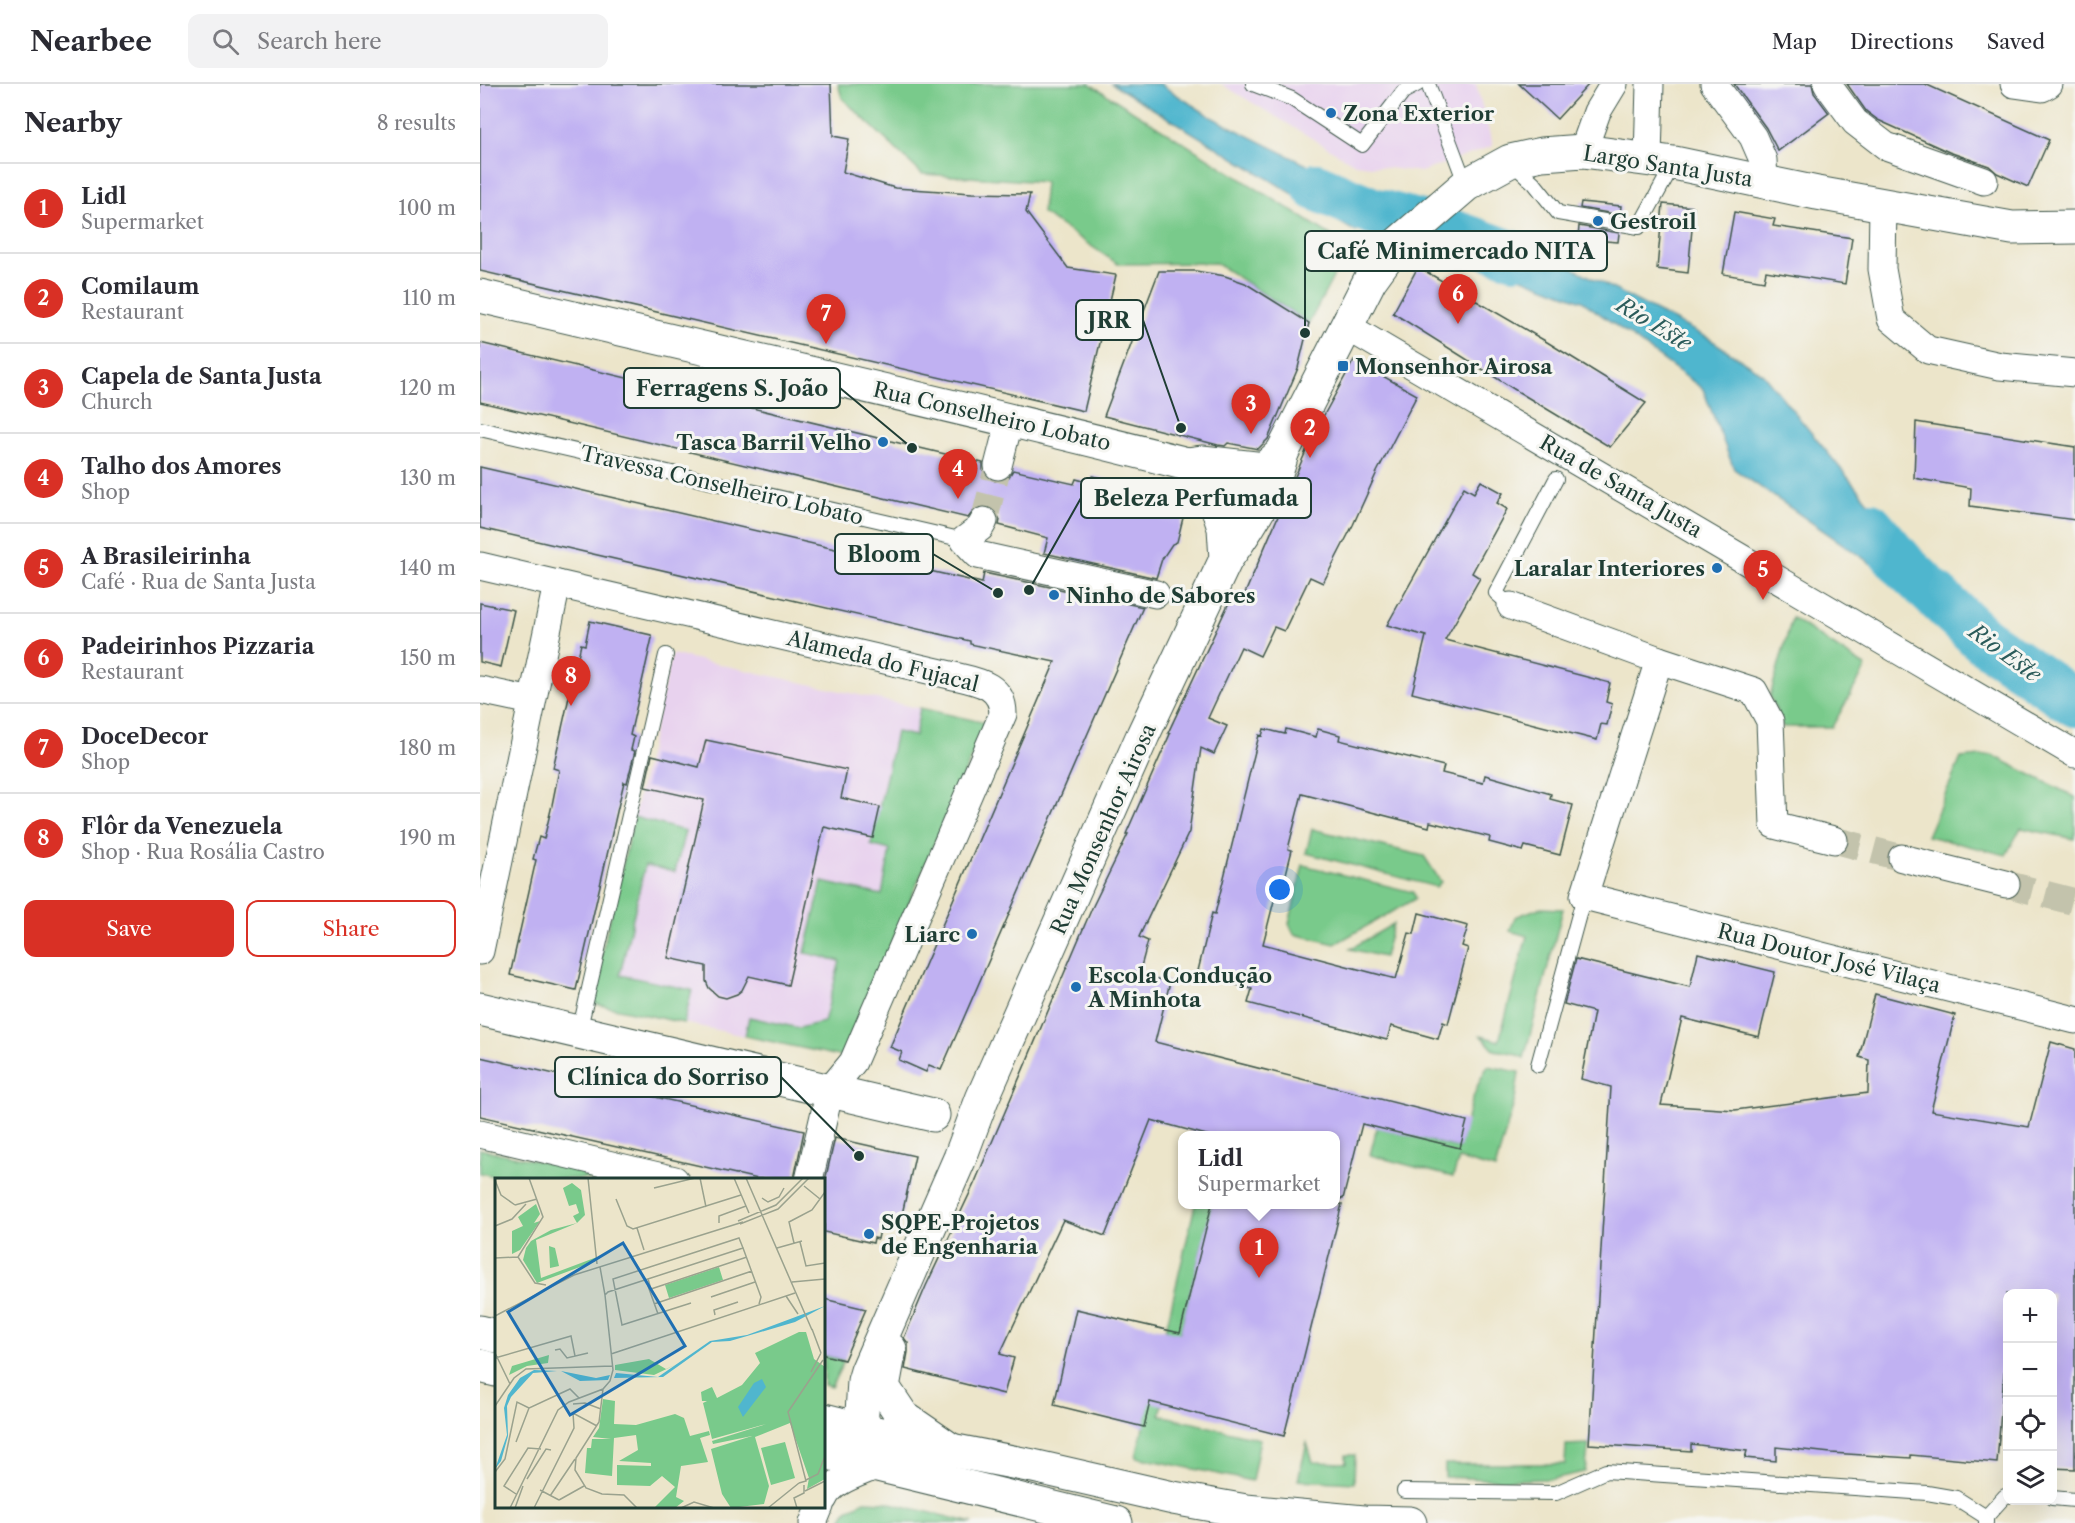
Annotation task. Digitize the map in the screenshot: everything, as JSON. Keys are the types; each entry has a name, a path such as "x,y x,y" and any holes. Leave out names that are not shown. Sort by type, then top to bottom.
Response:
{"main road":[{"name":"Largo Santa Justa","path":"1346,326 1370,280 1394,247 1431,213 1466,185 1510,161 1542,154 1582,151 1661,161 1817,193 2012,228 2075,227"},
{"name":"Rua Conselheiro Lobato","path":"480,296 1010,419 1187,464"},
{"path":"1187,464 1202,462 1264,469 1282,453 1346,326"},
{"name":"Rua Monsenhor Airosa","path":"960,1158 982,1100 1143,735 1226,559 1239,542 1277,473 1282,453"},
{"path":"1187,464 1210,484 1224,528 1226,559"},
{"path":"480,1009 933,1115 982,1100"},
{"path":"878,1465 867,1449 861,1429 864,1381 960,1158 933,1115"},
{"path":"901,1292 883,1387 903,1417 951,1450"},
{"path":"480,1332 495,1336"},
{"path":"480,1366 495,1370"},
{"path":"825,1420 1173,1498 1246,1511 1364,1522 1410,1523"},
{"path":"825,1452 1116,1523"}],"street":[{"path":"1582,151 1597,112 1614,84"},
{"path":"1650,84 1661,161"},
{"path":"1714,84 1753,137 1763,160 1764,181"},
{"path":"1827,84 1855,122 1886,146 1984,182"},
{"path":"2014,84 2042,88 2049,84"},
{"path":"1883,205 1882,269 1891,319 1928,350 2000,366 2075,373"},
{"name":"Rua de Santa Justa","path":"1346,326 2075,754"},
{"path":"998,466 1010,419"},
{"path":"964,540 980,528 984,521"},
{"name":"Travessa Conselheiro Lobato","path":"964,540 978,555 1156,594"},
{"name":"Alameda do Fujacal","path":"480,566 968,680 992,688 1002,702 1003,714 853,1062 830,1090"},
{"path":"480,951 557,584"},
{"path":"1511,606 1659,660 1754,691 1770,721 1774,825 1834,840"},
{"path":"1584,896 1659,660"},
{"path":"480,690 532,701"},
{"path":"1902,858 2006,884"},
{"name":"Rua Doutor José Vilaça","path":"1584,896 2075,1020"},
{"path":"809,1178 830,1090"},
{"path":"480,1134 671,1178"},
{"path":"825,1494 836,1484 878,1465"},
{"path":"813,1523 819,1508"}],"lane":[{"path":"1253,84 1292,99 1362,145 1403,92 1418,84"},
{"path":"1428,84 1466,185"},
{"path":"1510,161 1534,183 1558,213 1639,227 1661,161"},
{"name":"Travessa Conselheiro Lobato","path":"480,429 964,540"},
{"path":"1511,606 1496,593 1556,479"},
{"path":"579,1032 666,655"},
{"path":"1538,1065 1584,896"},
{"path":"1404,1491 1557,1493 1606,1471 1927,1493 1956,1498 1986,1520 2003,1499"},
{"path":"2057,1498 2075,1500"}],"shaded area":[{"path":"1221,84 1476,84 1493,146 1421,172 1355,164"},
{"path":"672,654 986,723 843,1057 590,1003"}],"green space":[{"path":"838,84 1090,84 1343,243 1340,264 1309,323 1216,263 1118,264 1042,213 1045,182 922,174 842,98"},
{"path":"1792,618 1866,667 1832,727 1783,727 1770,696"},
{"path":"920,708 986,723 843,1057 745,1036 749,1017 799,1028 824,1022 840,961 805,953 822,882 882,895 890,850 871,845 896,732 915,736"},
{"path":"1992,755 2075,797 2075,839 2021,828 2006,855 1927,836 1961,758"},
{"path":"634,817 685,831 675,872 645,865 620,975 692,990 684,1023 590,1003"},
{"path":"1312,829 1424,856 1441,882 1436,887 1306,853"},
{"path":"1303,865 1413,892 1415,899 1335,944 1294,934 1289,924"},
{"path":"1539,908 1563,909 1524,1058 1513,1053 1494,1050 1481,1036 1499,1041 1527,936 1510,931 1515,917"},
{"path":"1393,924 1384,957 1350,949"},
{"path":"1488,1066 1519,1072 1515,1099 1495,1169 1459,1159 1453,1177 1370,1155 1377,1127 1459,1148 1474,1095"},
{"path":"480,1149 617,1178 502,1178 480,1173"},
{"path":"1194,1209 1211,1209 1160,1415 1260,1439 1252,1481 1136,1457"},
{"path":"825,1355 844,1361 831,1387 825,1385"},
{"path":"1307,1443 1313,1462 1346,1463 1346,1455 1355,1455 1354,1483 1298,1480"},
{"path":"1589,1444 1585,1472 1552,1479 1506,1480 1445,1477 1445,1464 1565,1464 1566,1445"},
{"path":"864,1501 886,1502 973,1523 839,1523 847,1510"}],"water":[{"path":"1112,84 1160,84 1211,117 1329,176 1395,195 1356,232"},
{"path":"1477,218 1708,338 1763,374 1919,564 1908,589 1734,469 1703,389 1582,301 1483,263 1423,252"},
{"path":"1954,598 2075,684 2075,721 1985,670 1938,625 1939,615"}],"building":[{"path":"480,84 831,84 833,136 849,139 843,172 895,188 1030,194 1026,212 1068,268 1116,275 1084,411 480,271"},
{"path":"1519,84 1589,84 1557,119"},
{"path":"1734,84 1812,84 1814,93 1829,113 1778,151 1766,128"},
{"path":"1847,84 1925,84 2049,140 2028,187 1997,173 1989,166 1949,152 1878,120 1866,111"},
{"path":"1581,202 1621,206 1620,215 1580,208"},
{"path":"1663,204 1694,207 1688,273 1657,269"},
{"path":"1734,212 1775,219 1773,226 1852,238 1845,284 1766,271 1764,281 1723,274"},
{"path":"1579,226 1619,233 1618,242 1578,239"},
{"path":"1418,267 1646,403 1610,447 1393,313"},
{"path":"1159,271 1196,271 1225,276 1245,283 1309,323 1298,368 1268,439 1258,449 1228,443 1225,446 1218,445 1104,416"},
{"path":"480,343 983,463 983,470 987,477 995,481 1003,481 1013,470 1074,484 1076,479 1091,483 1093,476 1179,497 1176,511 1184,514 1177,542 1172,544 1162,559 1156,578 1044,553 1048,538 999,525 1000,520 997,513 985,505 976,508 968,518 480,402"},
{"path":"1354,360 1417,395 1323,583 1310,577 1284,631 1274,627 1260,656 1241,647 1208,718 1227,726 1214,754 1201,748 1189,832 1139,937 1148,941 1139,974 1170,982 1155,1042 1467,1121 1460,1148 1362,1124 1343,1199 1340,1199 1340,1131 1192,1131 1151,1120 1105,1236 1063,1220 1000,1354 1014,1358 1004,1394 905,1369 908,1343 904,1338 926,1286 975,1182 1092,908 1128,834 1126,834 1170,734 1168,733 1233,594 1243,598 1312,437"},
{"path":"1916,422 2075,447 2075,520 1970,506 1971,488 1914,478"},
{"path":"480,467 982,583 984,573 1143,607 941,1070 929,1065 926,1072 899,1060 902,1052 890,1047 1055,662 480,528"},
{"path":"1481,481 1503,493 1497,503 1507,509 1472,573 1480,578 1445,640 1610,683 1606,702 1612,704 1607,725 1601,724 1597,740 1412,693 1426,636 1387,625 1464,487 1474,493"},
{"path":"480,603 514,610 501,667 480,662"},
{"path":"590,621 651,635 652,638 630,735 634,737 631,750 635,751 627,783 624,782 576,990 510,975 536,860 533,859 539,837 544,839 552,805 559,770 553,768 581,644 585,645"},
{"path":"1264,729 1285,734 1286,729 1316,737 1318,729 1340,735 1339,740 1444,766 1442,773 1483,783 1485,775 1551,794 1550,799 1573,805 1560,855 1525,846 1523,851 1489,842 1490,837 1430,822 1429,827 1302,794 1288,849 1292,850 1284,882 1279,881 1263,944 1396,979 1409,933 1414,934 1419,913 1468,926 1462,946 1468,948 1448,1024 1443,1022 1438,1039 1391,1026 1387,1040 1248,1003 1252,989 1222,981 1223,977 1198,971 1212,913 1215,914 1259,735 1262,736"},
{"path":"706,740 847,770 841,798 880,807 873,838 824,827 788,985 749,976 742,990 726,998 718,996 709,988 706,981 706,966 668,958 704,800 645,787 652,755 699,767"},
{"path":"1698,953 1775,972 1759,1037 1682,1018 1661,1105 1735,1110 1868,1093 1869,1060 1859,1057 1875,994 1955,1015 1931,1111 2029,1127 2051,1042 2075,1049 2075,1469 2057,1468 2057,1289 2003,1289 2003,1386 1997,1463 1911,1455 1911,1458 1831,1453 1776,1447 1776,1461 1745,1458 1747,1451 1691,1444 1691,1451 1589,1444 1611,1087 1581,1079 1594,1012 1564,1004 1576,959 1690,987"},
{"path":"480,1057 804,1131 794,1178 754,1178 480,1116"},
{"path":"835,1138 915,1156 901,1219 883,1215 878,1239 874,1238 873,1243 825,1232 825,1181"},
{"path":"1340,1204 1342,1204 1284,1436 1150,1402 1144,1427 1054,1405 1076,1309 1180,1333 1211,1209 1340,1209"},
{"path":"825,1299 866,1309 844,1360 825,1355"}],"waterway":[{"name":"Rio Este","path":"1316,187 1375,212 1441,229 1514,255"},
{"name":"Rio Este","path":"1870,526 1906,568 1983,640 2075,703"}],"tunnel":[{"path":"984,521 998,466"},
{"path":"1834,840 1902,858"},
{"path":"2006,884 2075,902"}],"place":[{"name":"Zona Exterior","path":"1331,113"},
{"name":"Gestroil","path":"1598,221"},
{"name":"Padeirinhos Pizzaria","path":"1458,324"},
{"name":"Café Minimercado NITA","path":"1305,333"},
{"name":"DoceDecor","path":"826,344"},
{"name":"Monsenhor Airosa","path":"1343,366"},
{"name":"JRR","path":"1181,428"},
{"name":"Capela de Santa Justa","path":"1251,434"},
{"name":"Tasca Barril Velho","path":"883,442"},
{"name":"Ferragens S. João","path":"912,448"},
{"name":"Comilaum","path":"1310,458"},
{"name":"Talho dos Amores","path":"958,499"},
{"name":"Laralar Interiores","path":"1717,568"},
{"name":"Beleza Perfumada","path":"1029,590"},
{"name":"Bloom","path":"998,593"},
{"name":"Ninho de Sabores","path":"1054,595"},
{"name":"A Brasileirinha","path":"1763,600"},
{"name":"Flôr da Venezuela","path":"571,706"},
{"name":"Liarc","path":"972,934"},
{"name":"Escola Condução A Minhota","path":"1076,987"},
{"name":"Clínica do Sorriso","path":"859,1156"},
{"name":"SQPE-Projetos de Engenharia","path":"869,1234"},
{"name":"Lidl","path":"1259,1278"}]}
